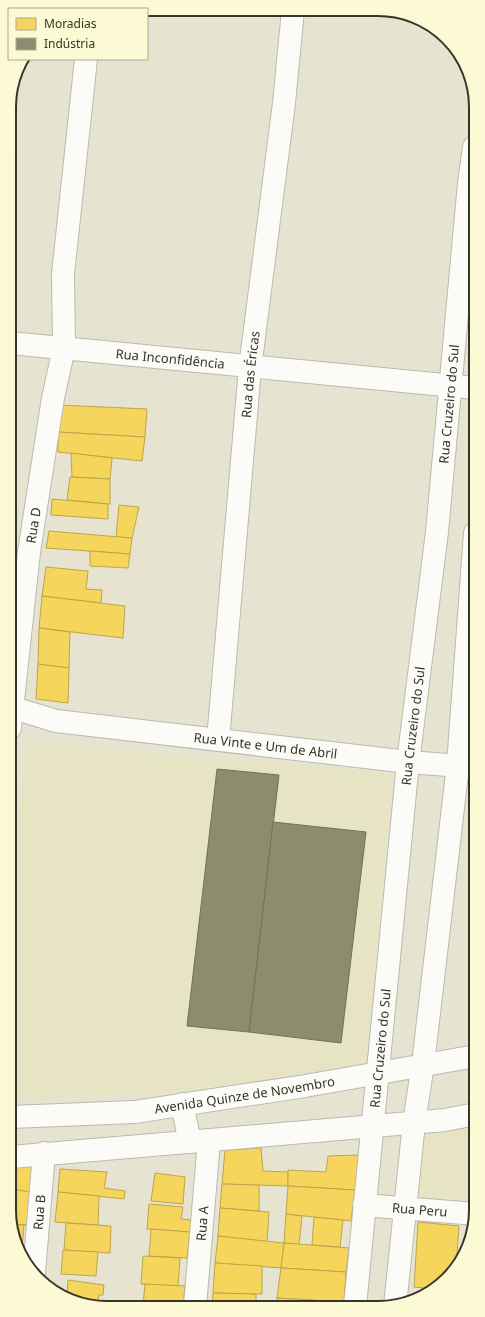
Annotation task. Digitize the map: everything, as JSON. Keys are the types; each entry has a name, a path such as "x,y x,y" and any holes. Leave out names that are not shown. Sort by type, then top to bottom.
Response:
{"street":[{"name":"Rua das Éricas","path":"218,740 250,368 284,103 292,16"},
{"name":"Rua D","path":"16,669 29,552 53,398 64,348 63,274 86,60"},
{"name":"Rua Cruzeiro do Sul","path":"355,1301 408,762 437,532 450,385 469,202"},
{"name":"Rua Inconfidência","path":"16,344 250,368 469,387"},
{"path":"396,1299 414,1123 424,1064 467,766 469,707"},
{"name":"Rua Vinte e Um de Abril","path":"16,715 56,721 408,762 467,766"},
{"name":"Rua Vinte e Um de Abril","path":"16,731 56,721"},
{"name":"Avenida Quinze de Novembro","path":"16,1116 134,1112 469,1057"},
{"name":"Rua A","path":"182,1104 200,1141 195,1301"},
{"path":"16,1156 372,1127 445,1120 469,1115"},
{"name":"Rua B","path":"35,1265 44,1153"},
{"name":"Rua Peru","path":"364,1205 469,1213"}],"shaded area":[{"path":"28,743 392,774 365,1064 176,1091 16,1100 16,839"},
{"path":"469,1126 469,1200 419,1196 423,1133"}],"building: Moradias":[{"path":"59,405 147,409 145,437 58,432"},
{"path":"58,432 145,437 142,461 58,452"},
{"path":"71,453 112,458 110,479 72,477"},
{"path":"70,477 110,479 110,504 67,500"},
{"path":"52,499 108,504 108,519 51,515"},
{"path":"119,505 139,507 132,538 116,537"},
{"path":"49,531 132,538 130,554 46,548"},
{"path":"90,551 130,554 128,568 90,566"},
{"path":"46,567 88,571 86,589 102,590 101,603 42,596"},
{"path":"42,596 125,606 123,638 39,628"},
{"path":"39,628 70,632 69,668 38,664"},
{"path":"38,664 69,668 68,703 36,699"},
{"path":"261,1148 263,1171 288,1172 288,1186 222,1184 225,1150"},
{"path":"359,1155 355,1190 288,1186 288,1170 326,1172 328,1156"},
{"path":"35,1165 29,1225 17,1224 16,1167"},
{"path":"60,1169 107,1172 104,1188 125,1191 124,1199 58,1192"},
{"path":"155,1173 185,1177 183,1204 151,1201"},
{"path":"222,1184 259,1185 259,1211 220,1208"},
{"path":"288,1186 355,1190 351,1221 286,1214"},
{"path":"16,1189 33,1193 29,1225 17,1224"},
{"path":"58,1192 99,1196 98,1225 55,1222"},
{"path":"149,1204 183,1207 181,1219 191,1220 190,1232 147,1229"},
{"path":"220,1208 269,1212 267,1242 218,1236"},
{"path":"286,1214 302,1216 299,1245 284,1243"},
{"path":"314,1217 343,1220 340,1247 312,1245"},
{"path":"418,1222 459,1226 457,1256 454,1261 447,1270 425,1288 414,1287"},
{"path":"66,1223 111,1226 110,1253 64,1250"},
{"path":"17,1224 24,1225 22,1244"},
{"path":"151,1229 190,1232 187,1258 149,1256"},
{"path":"218,1236 284,1243 281,1268 215,1263"},
{"path":"284,1243 349,1248 346,1272 281,1268"},
{"path":"63,1250 98,1252 96,1276 61,1274"},
{"path":"143,1256 180,1258 178,1286 141,1284"},
{"path":"215,1263 262,1266 262,1294 213,1293"},
{"path":"281,1268 346,1272 344,1301 277,1298"},
{"path":"68,1280 104,1285 103,1295 99,1295 98,1300 77,1296 67,1292"},
{"path":"145,1284 185,1286 184,1301 143,1301"},
{"path":"213,1293 256,1294 256,1301 212,1301"},
{"path":"277,1298 327,1301 277,1301"}],"building: Indústria":[{"path":"217,769 279,775 249,1032 187,1026"},
{"path":"273,822 366,832 341,1043 249,1032"}]}
